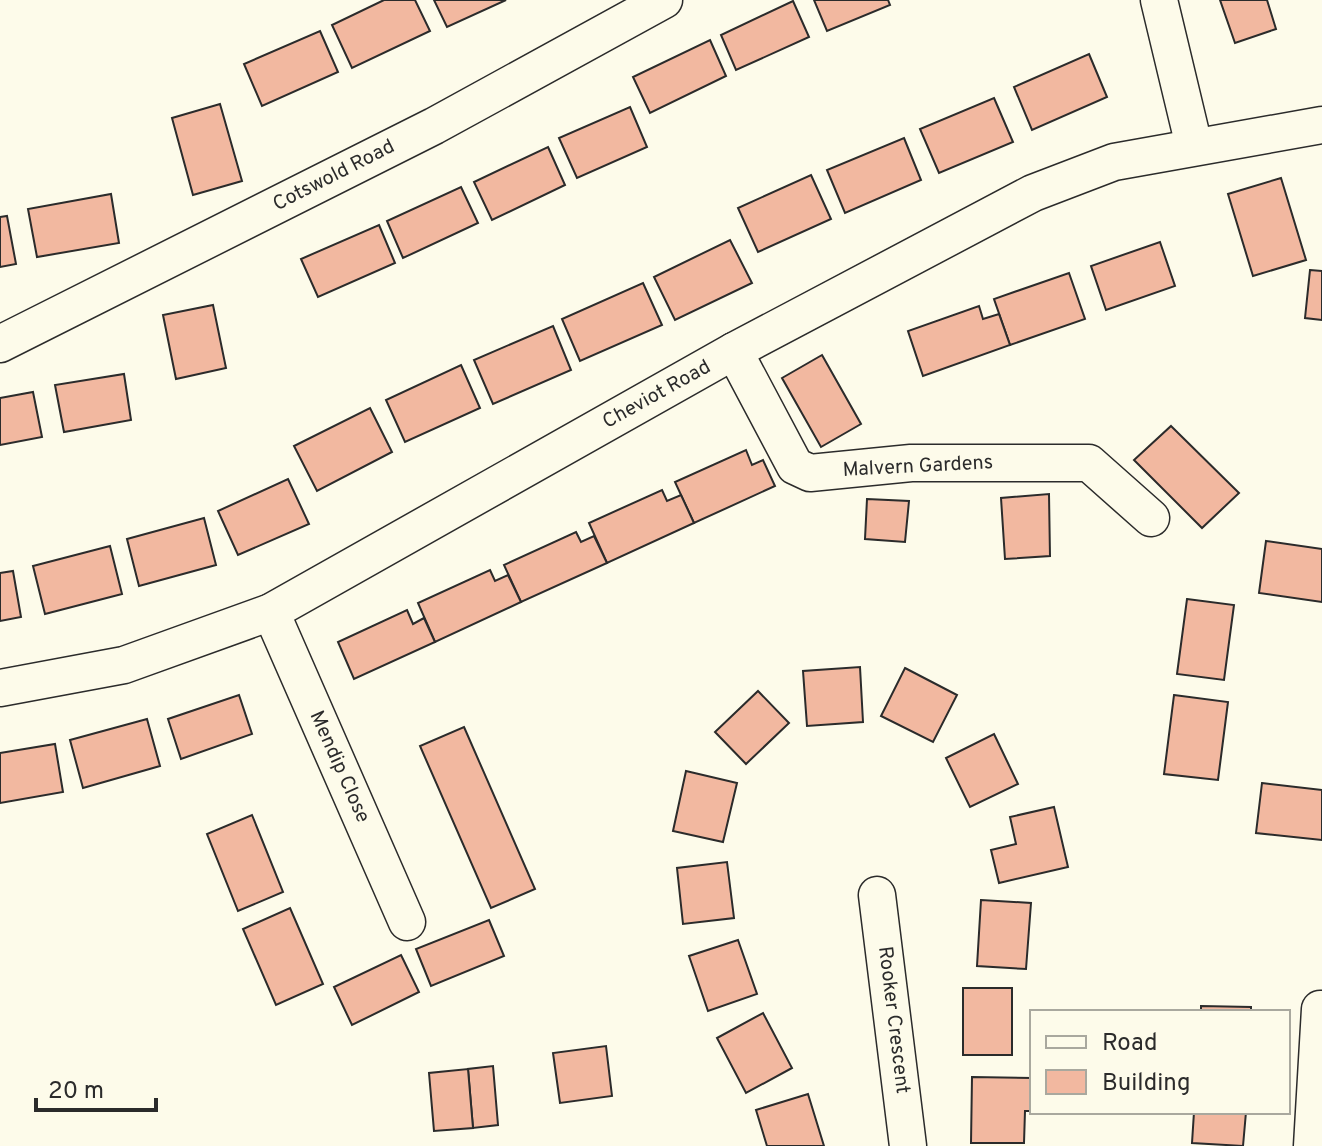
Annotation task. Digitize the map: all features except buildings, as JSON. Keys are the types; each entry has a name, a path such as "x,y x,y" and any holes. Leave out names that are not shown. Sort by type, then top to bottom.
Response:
{"street":[{"name":"Cotswold Road","path":"0,344 434,126 664,0"},
{"path":"1159,0 1194,146"},
{"name":"Cheviot Road","path":"0,688 124,665 271,612 734,351 1033,193 1114,162 1322,125"},
{"name":"Malvern Gardens","path":"734,351 795,466 810,473 911,463 1089,463 1151,518"},
{"name":"Mendip Close","path":"271,612 407,922"},
{"name":"Rooker Crescent","path":"877,895 908,1146"},
{"path":"1315,1140 1320,1009"}]}
